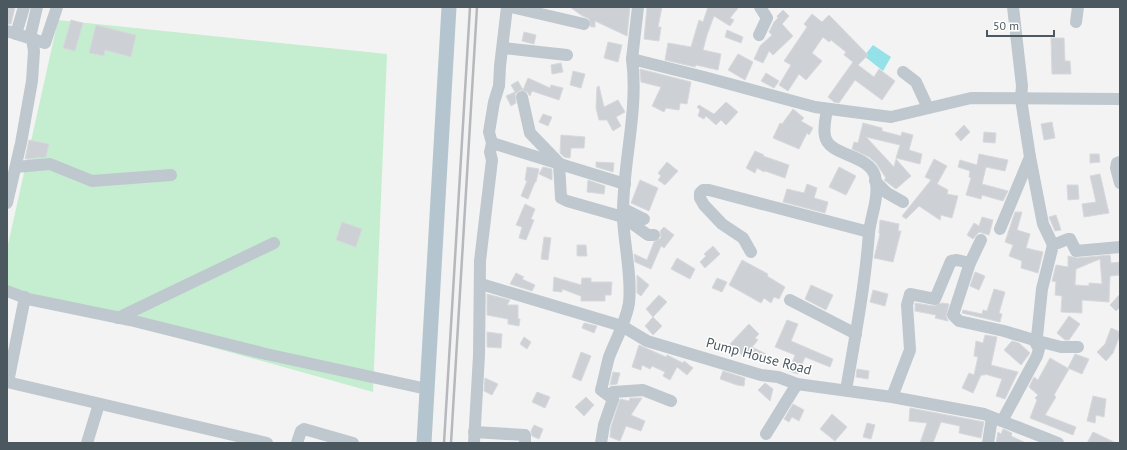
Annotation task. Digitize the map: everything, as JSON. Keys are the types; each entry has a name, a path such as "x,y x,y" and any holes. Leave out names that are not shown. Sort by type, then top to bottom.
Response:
{"main road":[{"path":"421,441 427,389 449,7"}],"street":[{"path":"24,7 11,33 45,42 57,7"},
{"path":"7,201 16,167 32,82 34,51 31,33 37,7"},
{"path":"507,7 499,86 494,102 489,132 492,143 490,152 492,160 480,261 479,355 474,437 525,435 524,443"},
{"path":"511,7 584,24"},
{"path":"613,398 601,390 609,358 622,326 629,302 628,268 623,213 634,76 632,59 638,7"},
{"path":"759,35 767,18 760,7"},
{"path":"1013,7 1022,86 1021,99 1030,157 1043,224 1053,245 1042,289 1037,337 1034,340"},
{"path":"1076,22 1078,7"},
{"path":"503,48 567,56"},
{"path":"632,59 827,109 891,117 971,98 1120,99"},
{"path":"903,72 916,82 928,108"},
{"path":"522,97 530,133 559,163 561,198 567,201 644,219"},
{"path":"827,109 824,130 825,138 828,144 872,169 875,181 876,208 870,232 869,249 846,390"},
{"path":"492,143 625,184"},
{"path":"1000,229 1030,157"},
{"path":"1120,162 1117,163 1116,168 1120,183"},
{"path":"16,167 50,164 92,181 171,175"},
{"path":"875,181 887,193 903,202"},
{"path":"751,252 743,238 722,224 704,205 700,198 700,193 703,190 709,190 870,232"},
{"path":"623,213 648,235 654,235"},
{"path":"1053,245 1070,239 1076,251 1120,247"},
{"path":"981,240 970,263 954,310 953,315 955,319 1004,331 1061,348 1078,347"},
{"path":"118,318 274,243"},
{"path":"892,397 910,350 907,305 910,294 936,300 951,261 957,260 970,263"},
{"name":"Pump House Road","path":"480,284 622,326 647,341 797,384 892,397 984,414 1058,443"},
{"path":"7,291 25,297 266,354 427,389"},
{"path":"25,297 7,382 267,443"},
{"path":"790,300 856,334"},
{"path":"988,443 997,420 1037,356 1038,349 1034,340"},
{"path":"766,434 797,384"},
{"path":"601,443 604,425 613,398 613,392 643,390 671,401"},
{"path":"87,443 99,404"},
{"path":"297,443 300,431 304,429 353,443"}],"green space":[{"path":"58,20 387,54 373,392 7,290 7,249"}],"water":[{"path":"873,45 891,57 883,71 864,56"}],"building":[{"path":"7,7 15,7 11,24 7,24"},
{"path":"570,7 630,7 627,36 595,21 595,27 591,27 589,19"},
{"path":"647,7 662,7 658,27 661,27 659,41 644,39"},
{"path":"708,7 739,7 730,18 734,20 730,26 714,16 707,35 703,50 721,54 718,70 696,65 695,67 665,60 668,43 691,47 699,20 703,22"},
{"path":"783,10 789,16 782,24 793,36 773,55 769,51 763,63 754,59 760,46 772,35 769,32 774,22 778,18 777,16"},
{"path":"812,14 822,22 829,15 868,55 858,65 874,77 879,69 895,81 882,100 855,80 839,103 834,102 828,97 853,62 844,55 846,52 831,40 829,42 823,37 812,53 822,61 806,80 799,74 788,91 779,85 791,65 784,61 807,27 804,24"},
{"path":"71,20 83,23 75,51 63,48"},
{"path":"96,25 136,35 131,57 105,50 104,56 89,53"},
{"path":"727,30 743,37 741,43 725,37"},
{"path":"524,32 536,35 534,44 522,41"},
{"path":"1051,38 1064,38 1065,61 1070,61 1071,74 1052,74"},
{"path":"608,42 622,45 618,62 604,58"},
{"path":"738,54 753,62 745,80 728,70"},
{"path":"561,63 563,72 552,74 551,65"},
{"path":"640,69 691,82 687,104 680,103 679,110 666,108 664,112 652,106 661,87 641,82"},
{"path":"573,71 585,74 581,88 570,85"},
{"path":"766,73 779,81 774,88 761,81"},
{"path":"528,78 550,88 551,85 563,88 559,100 532,91 530,96 527,92 521,90 515,94 516,103 511,106 506,96 515,92 511,85 518,81 523,90"},
{"path":"599,86 604,107 618,100 625,112 616,117 621,126 613,131 607,120 599,120 596,108 597,87"},
{"path":"726,102 738,112 726,125 721,120 716,125 706,116 704,119 698,116 700,110 697,107 699,105 714,114"},
{"path":"793,109 804,118 801,121 813,128 809,135 807,133 799,149 773,138 780,123 782,124"},
{"path":"543,114 552,117 548,126 539,122"},
{"path":"1052,122 1055,138 1044,140 1041,124"},
{"path":"863,123 882,128 882,131 901,136 902,132 913,135 909,150 922,154 920,164 896,158 900,145 866,137 894,167 896,159 911,176 896,189 884,180 886,178 876,163 869,157 852,149 854,142 858,143"},
{"path":"964,125 970,132 961,141 955,134"},
{"path":"984,132 996,133 995,143 983,142"},
{"path":"561,135 585,137 584,148 571,148 570,158 564,157 560,153"},
{"path":"29,140 49,144 46,157 25,159"},
{"path":"755,151 764,155 763,156 789,165 785,178 765,171 764,172 757,168 755,173 746,168"},
{"path":"979,154 1008,160 1005,171 986,167 982,184 1008,191 1003,201 982,195 981,199 966,195 971,178 969,177 970,171 958,167 960,160 977,165"},
{"path":"1090,154 1099,154 1100,162 1090,163"},
{"path":"934,159 947,166 937,184 948,190 947,194 958,196 952,218 941,215 940,220 919,206 906,219 902,216 931,180 925,177"},
{"path":"596,162 614,163 613,172 596,167"},
{"path":"667,162 678,171 665,185 658,180 661,176 658,173"},
{"path":"527,167 539,169 536,182 528,199 521,196 527,181 525,180"},
{"path":"543,167 552,169 552,180 539,174"},
{"path":"839,167 856,176 846,195 829,187"},
{"path":"1100,174 1109,213 1084,217 1082,204 1096,202 1090,176"},
{"path":"588,180 605,186 604,194 587,192"},
{"path":"640,180 658,188 649,211 631,203"},
{"path":"807,184 817,188 814,198 828,202 825,213 783,202 787,189 804,193"},
{"path":"1067,185 1078,185 1079,199 1068,200"},
{"path":"525,204 535,209 531,219 534,220 526,240 519,238 522,227 516,225"},
{"path":"1015,212 1022,212 1017,230 1030,234 1026,248 1043,252 1038,273 1021,268 1022,261 1009,256 1013,245 1005,242"},
{"path":"1056,215 1061,230 1055,231 1049,217"},
{"path":"982,217 993,220 989,235 979,232 973,239 967,235 974,223 979,226"},
{"path":"880,220 899,224 898,231 901,231 893,262 874,258 880,234"},
{"path":"342,222 362,229 356,247 336,240"},
{"path":"664,227 674,235 664,248 661,246 651,269 635,262 634,254 647,260 654,242 661,238 660,231"},
{"path":"544,237 551,238 548,260 541,259"},
{"path":"577,245 586,245 587,256 577,256"},
{"path":"713,246 720,254 705,268 700,262 706,256 704,254"},
{"path":"1110,255 1111,263 1120,262 1120,275 1110,276 1109,302 1082,300 1082,313 1061,312 1062,296 1055,295 1056,282 1052,281 1056,265 1068,267 1068,256 1077,258","holes":["1100,259 1102,284 1089,283 1089,286 1075,285 1076,269"]},
{"path":"677,258 695,269 690,279 671,269"},
{"path":"742,260 768,274 767,276 785,287 779,299 774,297 771,303 764,298 761,303 729,285"},
{"path":"975,272 985,276 979,290 970,286"},
{"path":"516,273 524,277 522,279 535,285 532,291 510,284"},
{"path":"637,275 649,285 641,296 637,293"},
{"path":"554,277 581,285 582,278 591,278 591,282 612,282 611,295 605,295 605,301 581,301 581,296 562,289 562,292 553,291"},
{"path":"717,278 727,282 722,292 712,288"},
{"path":"811,285 833,295 826,310 805,299"},
{"path":"994,289 1005,292 999,313 1002,314 1000,322 962,313 963,310 982,314 983,310 987,311"},
{"path":"873,290 888,294 885,306 870,302"},
{"path":"487,294 510,300 507,305 518,305 518,319 520,319 519,326 508,324 508,319 487,315"},
{"path":"1120,294 1120,307 1116,311 1110,305"},
{"path":"659,295 667,302 653,317 646,309"},
{"path":"915,303 934,306 942,303 949,304 946,316 948,321 935,318 936,315 915,311"},
{"path":"1069,316 1080,324 1069,340 1065,340 1057,333"},
{"path":"653,317 662,326 653,335 645,326"},
{"path":"787,320 798,324 791,341 833,359 830,367 805,357 798,374 789,371 795,355 775,347"},
{"path":"584,323 597,326 594,333 582,328"},
{"path":"749,324 759,334 755,338 758,340 752,347 766,354 762,361 746,353 743,356 730,344"},
{"path":"1111,328 1120,332 1120,335 1113,353 1106,361 1097,352 1105,344"},
{"path":"487,332 502,334 501,348 487,347"},
{"path":"985,335 997,337 991,365 1018,372 1005,399 996,396 1002,379 985,374 981,375 973,393 962,388 969,373 974,375 978,357 974,356 976,341 983,343"},
{"path":"524,337 531,342 527,349 520,344"},
{"path":"1012,341 1019,343 1030,353 1021,365 1004,350"},
{"path":"639,345 666,357 667,355 683,363 684,361 693,368 687,375 677,367 670,380 663,376 665,372 652,366 650,369 642,365 641,370 632,367"},
{"path":"581,352 591,356 581,381 572,377"},
{"path":"1075,354 1089,359 1082,374 1068,368"},
{"path":"1050,358 1069,369 1054,395 1056,397 1045,415 1076,427 1073,435 1030,418 1037,400 1035,398 1038,395 1029,387 1034,377 1038,380"},
{"path":"857,369 869,371 868,379 856,377"},
{"path":"723,371 745,378 744,386 720,379"},
{"path":"613,372 620,373 617,384 610,385"},
{"path":"485,378 498,384 492,395 484,391"},
{"path":"765,383 773,389 770,401 758,390"},
{"path":"537,392 550,397 545,408 532,402"},
{"path":"1093,396 1106,399 1104,417 1096,415 1095,423 1087,421"},
{"path":"586,397 594,405 584,416 575,407"},
{"path":"630,398 642,398 631,415 645,421 641,431 626,426 620,441 610,437 611,427 620,399 629,401"},
{"path":"793,404 804,410 799,421 792,417 789,422 784,419"},
{"path":"910,408 984,422 981,438 959,433 960,426 941,422 933,443 920,443 927,423 909,421"},
{"path":"832,414 847,427 835,441 820,429"},
{"path":"867,423 875,425 871,439 863,437"},
{"path":"534,425 543,429 539,439 532,436 531,431"},
{"path":"1003,429 1012,433 1011,436 1026,443 996,443 998,432 1001,434"},
{"path":"1093,432 1116,443 1087,443"}],"railway":[{"path":"444,443 470,7"},
{"path":"451,443 477,7"}]}
